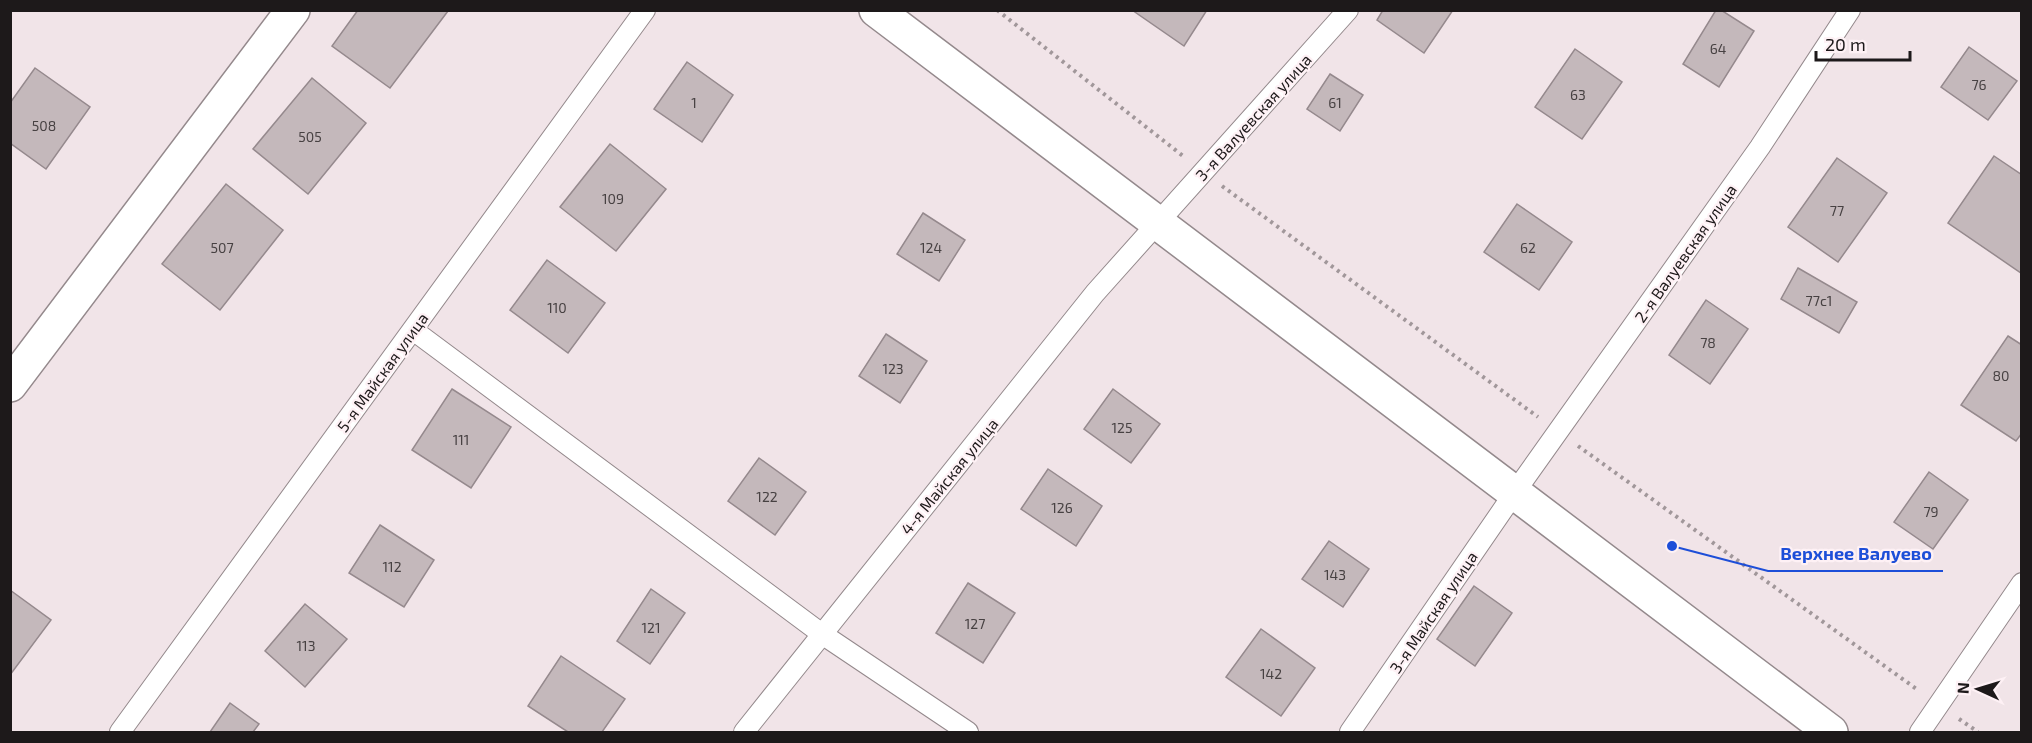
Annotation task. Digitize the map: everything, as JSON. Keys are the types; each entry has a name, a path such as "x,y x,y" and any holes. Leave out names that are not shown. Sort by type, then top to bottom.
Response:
{"street":[{"path":"10,385 293,10"},
{"path":"876,10 1830,732"}],"lane":[{"name":"5-я Майская улица","path":"120,732 645,10"},
{"name":"3-я Валуевская улица","path":"1157,223 1348,10"},
{"name":"2-я Валуевская улица","path":"1515,492 1760,147 1850,10"},
{"name":"4-я Майская улица","path":"744,732 1088,302 1157,223"},
{"path":"412,330 822,634 968,732"},
{"name":"3-я Майская улица","path":"1350,732 1515,492"},
{"path":"1920,732 2022,583"}],"path":[{"path":"997,10 1203,172 1558,431 1978,732"}],"building":[{"path":"358,10 448,11 390,88 332,46"},
{"path":"1132,10 1207,10 1184,46"},
{"path":"1383,10 1453,10 1424,53 1377,20"},
{"path":"1716,10 1721,10 1754,31 1719,87 1683,64"},
{"path":"1969,47 2017,81 1988,120 1941,87"},
{"path":"1575,49 1622,82 1582,139 1535,107"},
{"path":"687,62 733,95 702,142 654,109"},
{"path":"35,68 90,107 46,169 10,143 10,103"},
{"path":"1330,74 1363,95 1340,131 1307,109"},
{"path":"312,78 366,123 308,194 253,149"},
{"path":"610,144 666,189 616,251 560,207"},
{"path":"1994,156 2022,175 2021,273 1948,223"},
{"path":"1837,158 1887,193 1838,262 1788,227"},
{"path":"226,184 283,230 220,310 162,264"},
{"path":"1517,204 1572,242 1539,290 1484,252"},
{"path":"923,213 965,240 939,281 897,254"},
{"path":"547,260 605,303 568,353 510,310"},
{"path":"1798,268 1857,302 1839,333 1781,299"},
{"path":"1706,300 1748,329 1710,384 1669,355"},
{"path":"886,334 927,361 900,403 859,376"},
{"path":"2008,336 2022,345 2022,433 2016,441 1961,405"},
{"path":"452,389 511,427 471,488 412,450"},
{"path":"1113,389 1160,424 1131,463 1084,429"},
{"path":"759,458 806,492 775,535 728,501"},
{"path":"1048,469 1102,506 1076,546 1021,509"},
{"path":"1929,472 1968,500 1933,549 1894,522"},
{"path":"380,525 434,560 404,607 349,573"},
{"path":"1329,541 1369,569 1343,607 1302,579"},
{"path":"968,583 1015,613 983,663 936,633"},
{"path":"1474,586 1512,613 1475,666 1437,639"},
{"path":"651,589 685,613 650,664 617,641"},
{"path":"10,590 51,620 10,675"},
{"path":"305,604 347,639 305,687 265,651"},
{"path":"1261,629 1315,668 1281,716 1226,677"},
{"path":"561,656 625,699 602,732 568,732 528,706"},
{"path":"230,703 259,724 253,732 210,732"}],"place":[{"name":"Верхнее Валуево","path":"1672,546"}]}
